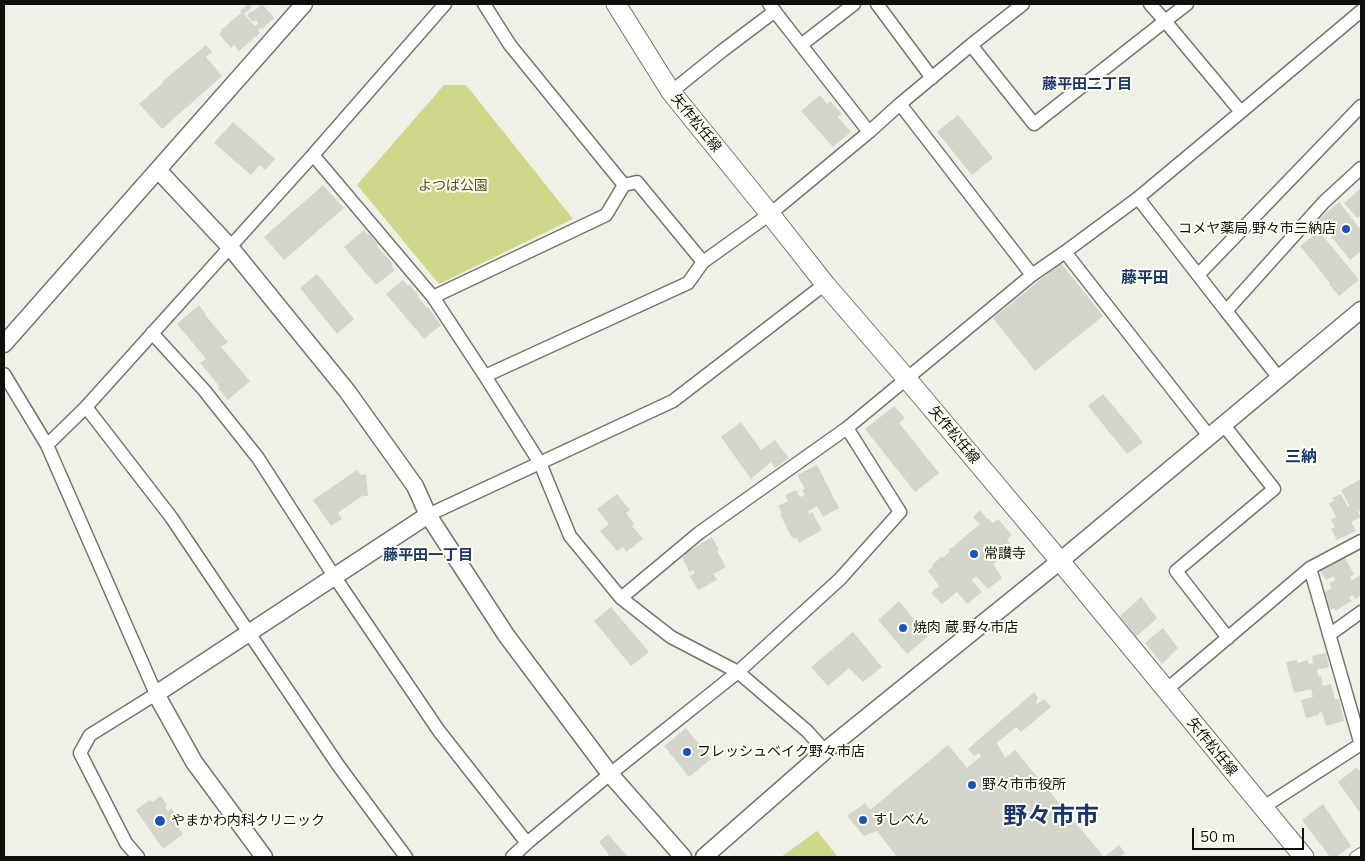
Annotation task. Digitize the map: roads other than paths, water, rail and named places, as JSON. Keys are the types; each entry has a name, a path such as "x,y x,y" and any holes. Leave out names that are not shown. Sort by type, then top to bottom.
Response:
{"main road":[{"name":"矢作松任線","path":"616,4 671,92 825,284 1060,561 1304,857"}],"street":[{"path":"4,344 304,4"},
{"path":"48,445 86,407 313,155 445,4"},
{"path":"484,4 510,45 624,185"},
{"path":"801,45 854,4"},
{"path":"877,4 932,78"},
{"path":"485,376 688,283 703,262 770,214 971,45 1023,4"},
{"path":"1150,4 1241,112"},
{"path":"971,45 1034,124 1187,4"},
{"path":"671,92 772,8 868,132"},
{"path":"622,598 698,533 847,428 1032,275 1138,198 1361,11"},
{"path":"900,104 1032,275"},
{"path":"1198,275 1361,106"},
{"path":"313,155 432,297 540,462 570,536 622,598 671,637 738,672 807,731 825,751"},
{"path":"1226,311 1324,202 1361,168"},
{"path":"158,170 230,247 347,391 415,486 428,516 506,635 610,774 683,857"},
{"path":"432,297 606,215 624,185 637,182 703,262"},
{"path":"1138,198 1278,378"},
{"path":"1065,252 1209,436"},
{"path":"138,857 126,842 80,753 90,736 428,516 672,400 825,284"},
{"path":"704,857 825,751 1060,561 1361,310"},
{"path":"152,332 204,390 258,458 334,576 439,731 527,843"},
{"path":"4,374 48,445 156,694 194,762 264,857"},
{"path":"86,407 170,517 338,765 406,857"},
{"path":"1223,424 1274,489 1176,571 1228,638"},
{"path":"512,857 610,774 738,672 840,579 900,512 847,428"},
{"path":"1166,690 1310,568 1361,541"},
{"path":"1262,808 1361,745 1310,568"},
{"path":"1330,635 1361,612"},
{"path":"1355,857 1361,852"}],"place":[{"name":"コメヤ薬局 野々市三納店","path":"1346,229"},
{"name":"常讃寺","path":"974,554"},
{"name":"焼肉 蔵 野々市店","path":"903,628"},
{"name":"フレッシュベイク野々市店","path":"687,752"},
{"name":"野々市市役所","path":"972,785"},
{"name":"すしべん","path":"863,820"},
{"name":"やまかわ内科クリニック","path":"160,821"}],"district":[{"name":"藤平田二丁目","path":"1087,84"},
{"name":"藤平田","path":"1145,278"},
{"name":"三納","path":"1301,457"},
{"name":"藤平田一丁目","path":"428,555"},
{"name":"野々市市","path":"1051,817"}],"park label":[{"name":"よつば公園","path":"453,186"}]}
